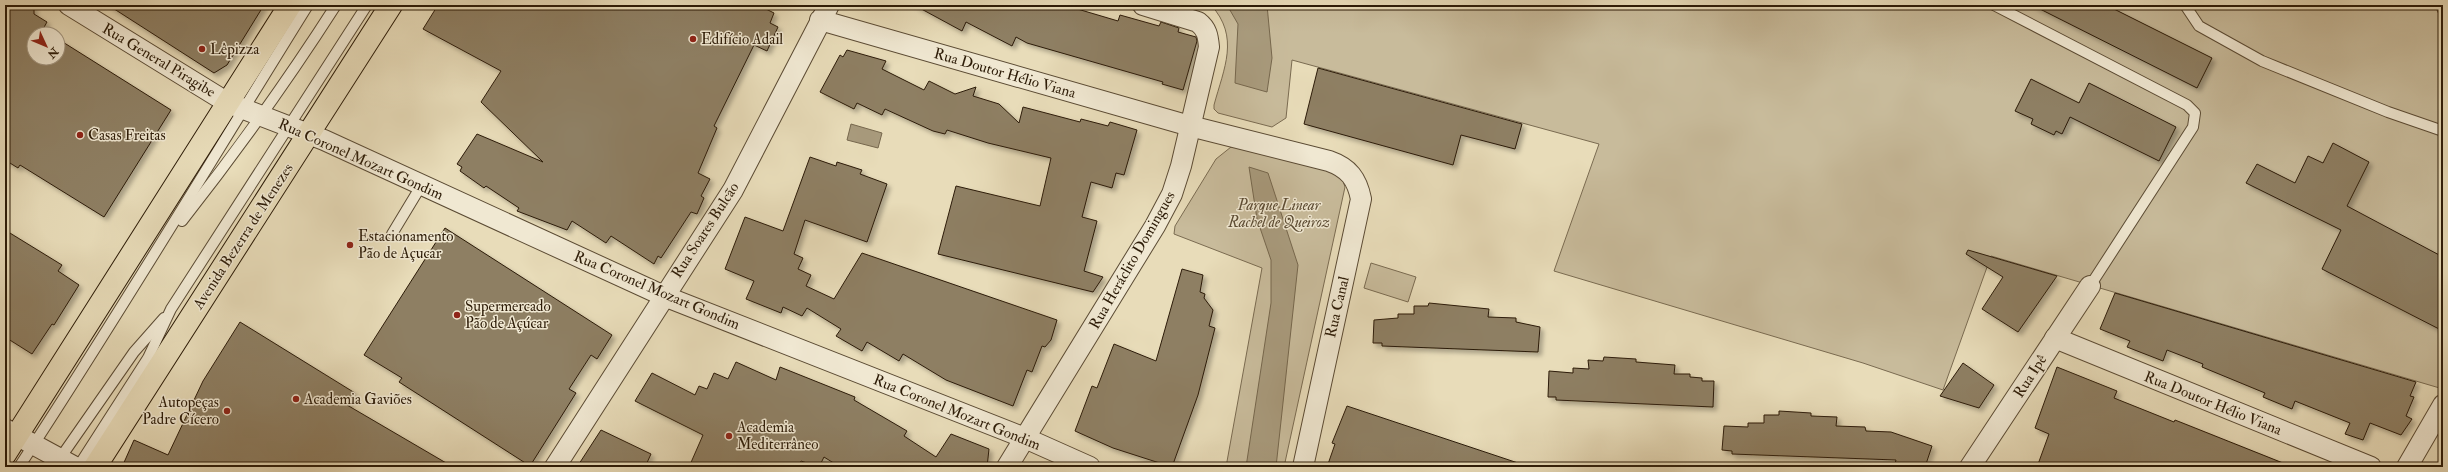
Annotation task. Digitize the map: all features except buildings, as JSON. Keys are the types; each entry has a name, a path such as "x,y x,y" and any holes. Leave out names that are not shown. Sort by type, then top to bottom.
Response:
{"main road":[{"path":"15,441 236,105 290,5"},
{"name":"Avenida Bezerra de Menezes","path":"95,467 391,5"}],"street":[{"name":"Rua General Piragibe","path":"69,5 236,105"},
{"name":"Rua Heráclito Domingues","path":"1007,467 1172,194 1209,47 1208,36 1205,28 1198,22 1143,5"},
{"name":"Rua Doutor Hélio Viana","path":"825,12 1190,126"},
{"name":"Rua Soares Bulcão","path":"555,467 733,190 825,12"},
{"name":"Rua Coronel Mozart Gondim","path":"236,105 309,134 664,296 1025,438 1090,467"},
{"name":"Rua Canal","path":"1190,126 1329,161 1340,165 1354,178 1359,187 1361,199 1303,467"},
{"name":"Rua Ipê","path":"1970,467 2090,286"},
{"name":"Rua Doutor Hélio Viana","path":"2055,338 2371,467"},
{"path":"2407,467 2443,405"},
{"path":"15,441 63,464"}],"lane":[{"path":"157,253 236,105 308,5"},
{"path":"19,467 15,441 262,116 336,5"},
{"name":"Avenida Bezerra de Menezes","path":"78,467 148,358 172,309 367,5"},
{"path":"1994,5 2187,105 2195,113 2193,127 2090,286"},
{"path":"2185,5 2199,26 2262,61 2388,112 2443,131"},
{"path":"2441,5 2443,10"},
{"path":"392,234 421,186"},
{"name":"Avenida Bezerra de Menezes","path":"63,464 134,352 172,309"}],"green space":[{"path":"1211,5 2443,5 2443,389 1991,256 1943,390 1863,363 1554,271 1599,144 1292,60 1286,118 1272,127 1218,113 1214,109 1214,105 1225,66 1227,41 1225,29 1220,17"},
{"name":"Parque Linear Rachel de Queiroz","path":"1231,147 1258,149 1304,161 1342,178 1345,187 1284,467 1226,467 1262,268 1174,234 1175,226 1216,159"},
{"path":"1371,263 1416,277 1408,302 1364,288"}],"shaded area":[{"path":"1227,5 1267,5 1272,58 1267,92 1235,83 1238,24"},
{"path":"851,124 882,133 878,148 847,140"},
{"path":"1249,167 1268,173 1298,265 1276,467 1246,467 1271,303 1271,260 1257,219"}],"place":[{"name":"Edifício Adail","path":"693,39"},
{"name":"Lêpizza","path":"202,49"},
{"name":"Casas Freitas","path":"80,135"},
{"name":"Estacionamento Pão de Açucar","path":"350,245"},
{"name":"Supermercado Pão de Açúcar","path":"457,315"},
{"name":"Academia Gaviões","path":"296,399"},
{"name":"Autopeças Padre Cícero","path":"227,411"},
{"name":"Academia Mediterrâneo","path":"729,436"}]}
